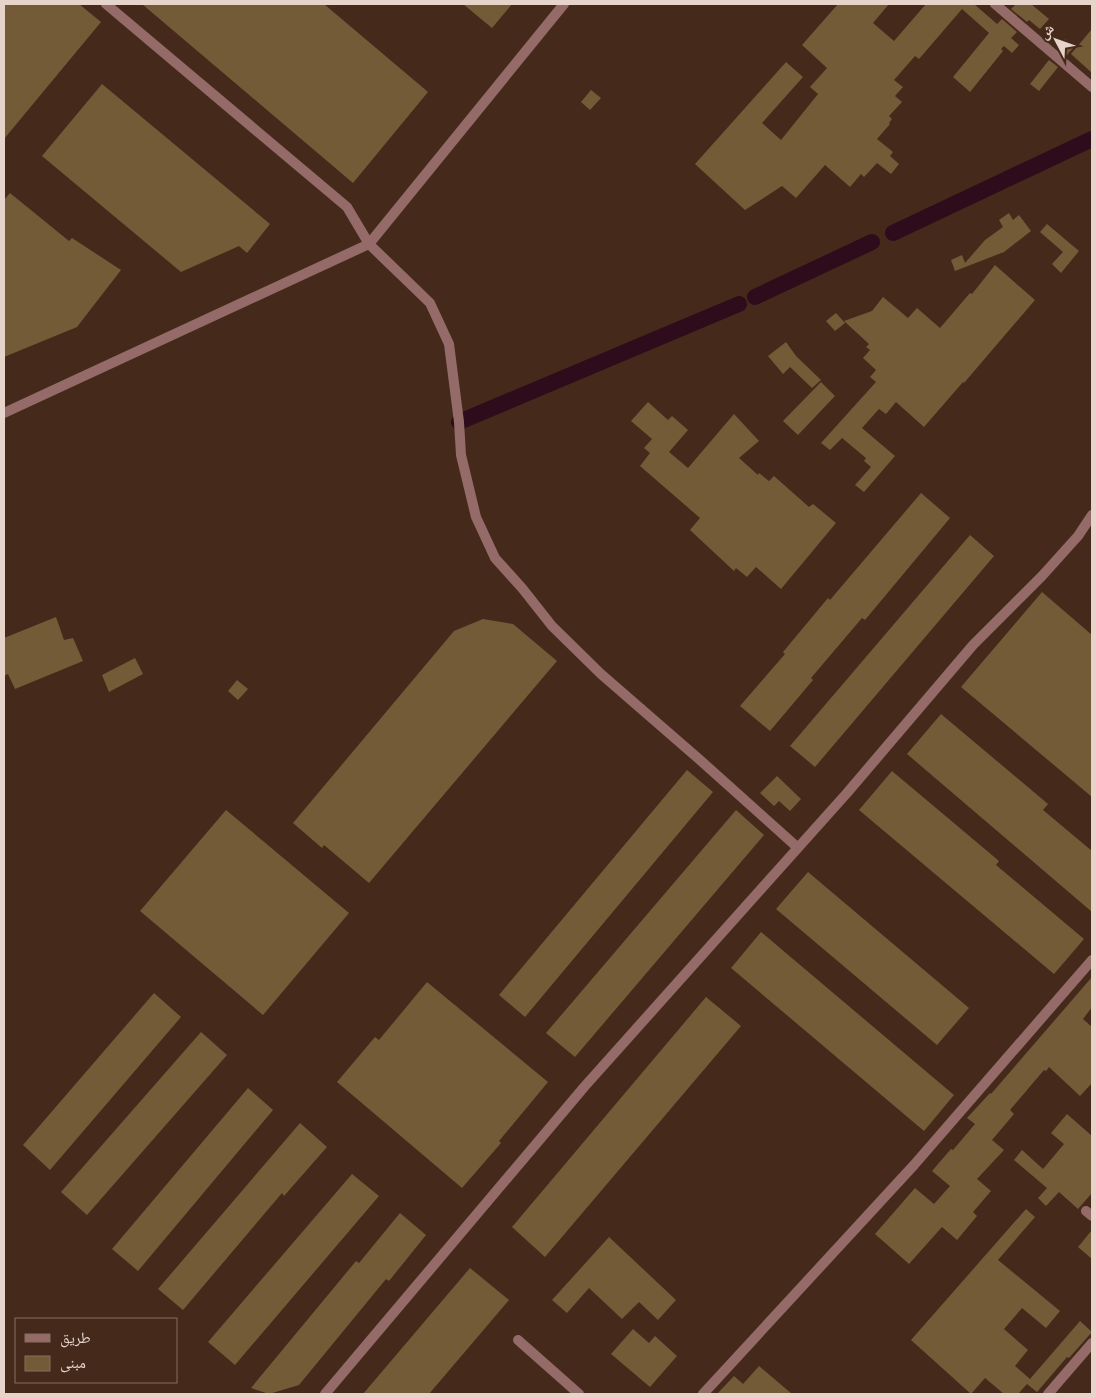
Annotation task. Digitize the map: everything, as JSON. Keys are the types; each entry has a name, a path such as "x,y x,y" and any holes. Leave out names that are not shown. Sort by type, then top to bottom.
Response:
{"street":[{"path":"106,4 347,207 369,244 430,303 450,344 461,455 476,517 495,558 552,626 601,674 797,847"},
{"path":"4,413 369,244 564,4"},
{"path":"995,4 1092,87"},
{"path":"325,1394 585,1086 847,793 972,645 1042,576 1078,536 1092,515"},
{"path":"703,1394 914,1165 1092,960"},
{"path":"518,1340 579,1394"},
{"path":"1048,1394 1092,1343"}],"building":[{"path":"4,4 79,4 101,22 4,139"},
{"path":"142,4 324,4 428,92 353,183"},
{"path":"463,4 512,4 492,28"},
{"path":"838,4 889,4 873,23 894,41 926,4 974,4 997,24 1002,19 1017,32 1011,38 1019,45 1012,53 1004,46 1001,49 1003,51 970,92 953,77 989,33 962,9 919,59 915,56 894,80 903,87 895,96 902,102 889,116 892,119 890,124 877,139 893,152 890,156 899,164 891,174 877,163 864,177 861,174 850,187 825,165 796,198 782,186 745,210 695,164 786,62 803,77 762,123 781,140 818,94 810,87 827,68 802,45"},
{"path":"1016,4 1031,4 1049,19 1040,29 1029,20 1027,22 1011,9"},
{"path":"1092,29 1092,73 1071,54"},
{"path":"1065,39 1074,47 1066,56 1058,49"},
{"path":"1049,60 1058,67 1039,91 1030,84"},
{"path":"102,84 270,224 247,253 239,246 181,272 42,156"},
{"path":"591,90 601,98 590,110 581,102"},
{"path":"10,193 69,241 72,238 121,270 77,327 4,357 4,200"},
{"path":"1009,213 1013,220 1019,215 1031,231 1004,252 955,271 951,260 962,255 965,263 985,240 1003,227 999,220"},
{"path":"1047,224 1079,251 1061,273 1052,264 1063,252 1040,232"},
{"path":"995,265 1035,300 924,427 896,402 886,414 879,409 862,428 895,456 864,492 855,485 871,467 864,461 866,458 842,438 830,450 821,443 876,382 870,377 876,370 863,358 870,350 866,347 869,344 844,321 872,311 883,297 908,318 917,308 940,328 970,293 972,294"},
{"path":"836,313 845,323 835,331 826,321"},
{"path":"786,342 796,356 821,380 812,388 790,367 783,374 768,356"},
{"path":"821,382 835,396 798,435 783,421"},
{"path":"648,402 668,420 672,416 688,430 669,452 688,468 734,414 759,441 739,458 758,475 759,473 769,481 774,476 809,507 813,504 836,523 781,589 756,567 747,577 736,568 734,571 690,530 700,518 640,466 650,453 644,448 652,439 631,421"},
{"path":"921,493 950,518 865,620 862,618 811,678 813,680 770,731 740,706 785,654 783,652 828,598 830,600"},
{"path":"970,535 994,556 815,767 790,746"},
{"path":"1042,592 1092,635 1092,797 961,687"},
{"path":"56,617 64,640 73,638 83,661 15,689 8,674 4,676 4,638"},
{"path":"483,619 513,624 557,661 369,883 324,845 322,848 293,823 454,631"},
{"path":"135,658 143,674 109,692 102,675"},
{"path":"237,680 248,689 238,700 228,691"},
{"path":"941,714 1048,804 1043,810 1092,851 1092,912 907,754"},
{"path":"687,770 713,792 525,1017 499,995"},
{"path":"892,771 999,861 996,865 1084,939 1054,974 859,810"},
{"path":"777,776 801,799 790,811 779,801 774,806 760,793"},
{"path":"226,810 349,913 263,1015 140,911"},
{"path":"736,810 764,835 575,1057 546,1033"},
{"path":"808,872 969,1008 937,1045 776,909"},
{"path":"761,932 954,1095 924,1131 731,968"},
{"path":"1092,977 1092,1007 1083,1019 1092,1027 1092,1083 1080,1096 1049,1067 1046,1071 1044,1070 1010,1110 1014,1114 992,1140 1004,1150 977,1179 991,1191 973,1212 977,1216 957,1240 942,1227 909,1264 875,1234 915,1188 934,1204 950,1186 932,1171 975,1124 967,1118 991,1094"},
{"path":"427,982 548,1082 499,1141 501,1143 462,1188 337,1082 375,1037 379,1040"},
{"path":"154,993 181,1017 50,1170 23,1145"},
{"path":"706,997 741,1026 545,1257 512,1227"},
{"path":"201,1032 227,1055 87,1215 61,1192"},
{"path":"248,1088 273,1110 138,1271 112,1249"},
{"path":"1067,1114 1092,1136 1092,1193 1078,1209 1059,1192 1046,1206 1038,1198 1047,1188 1014,1160 1022,1150 1043,1169 1064,1144 1051,1133"},
{"path":"300,1123 327,1147 284,1196 282,1193 183,1310 158,1289"},
{"path":"352,1174 379,1196 235,1365 208,1342"},
{"path":"1026,1209 1035,1217 998,1260 1060,1311 1046,1328 1022,1308 1004,1329 1028,1350 1015,1366 1030,1379 1080,1321 1092,1332 1069,1358 1067,1357 1037,1392 1027,1384 1018,1394 1004,1394 985,1378 971,1394 911,1340"},
{"path":"400,1213 426,1235 389,1281 386,1279 299,1385 269,1394 251,1388 356,1261 359,1263"},
{"path":"1092,1230 1092,1259 1078,1247"},
{"path":"609,1237 676,1300 658,1320 639,1302 622,1319 589,1288 567,1313 552,1300"},
{"path":"470,1268 509,1300 429,1394 363,1394"},
{"path":"633,1329 649,1343 655,1336 677,1356 650,1387 611,1354"},
{"path":"759,1366 792,1394 717,1394 734,1376 743,1384"}],"waterway":[{"path":"893,233 1092,139"},
{"path":"755,297 872,242"},
{"path":"459,422 739,304"}]}
